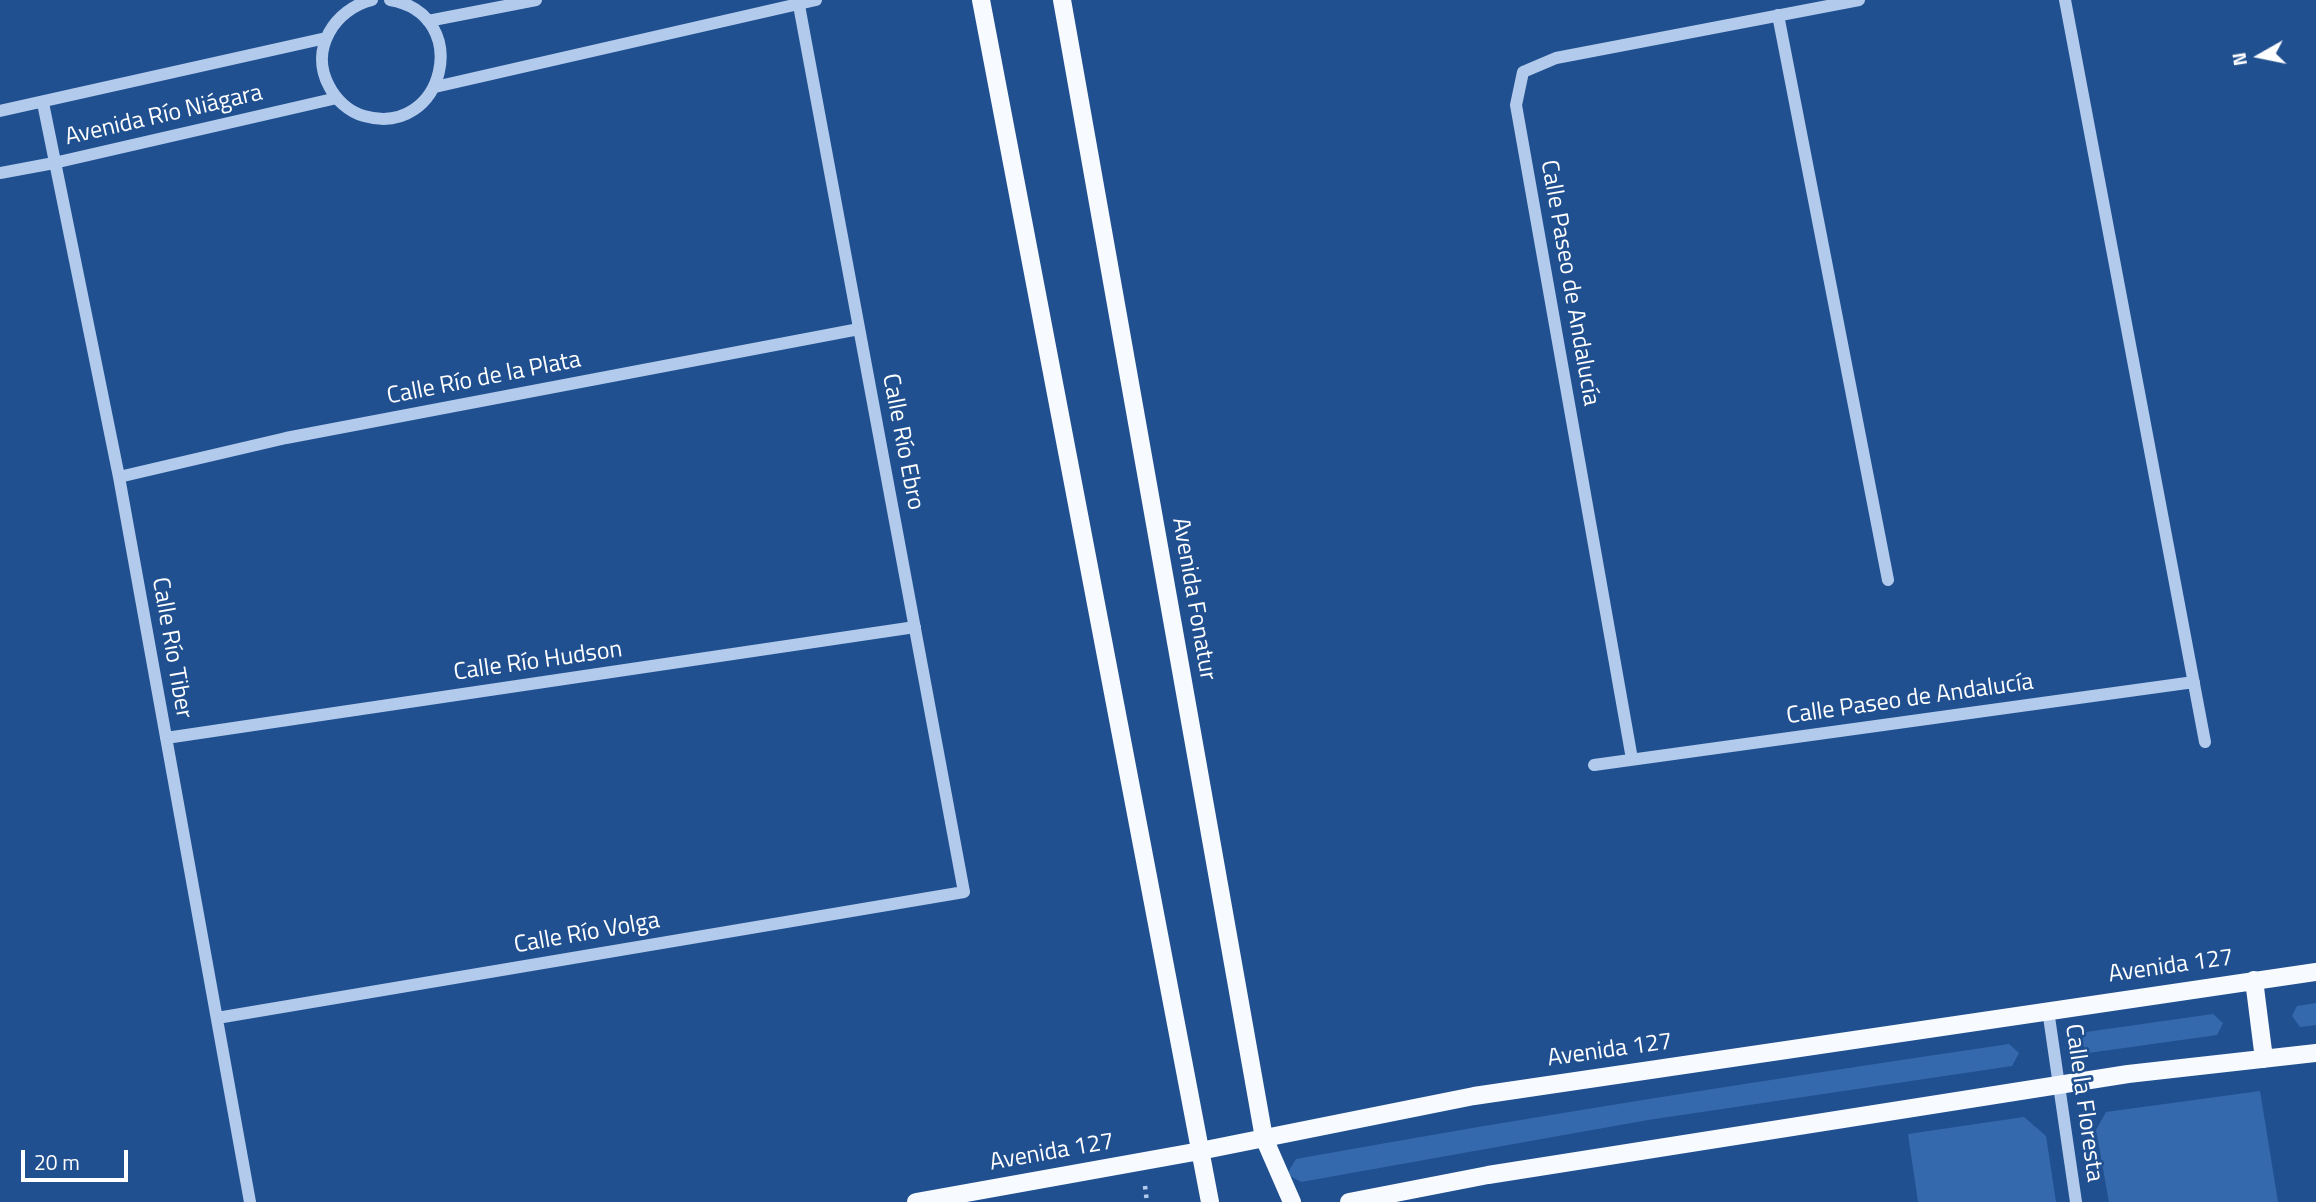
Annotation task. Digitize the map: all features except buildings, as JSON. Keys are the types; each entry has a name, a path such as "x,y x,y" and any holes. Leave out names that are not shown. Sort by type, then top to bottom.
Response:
{"main road":[{"path":"981,0 1210,1202"},
{"name":"Avenida Fonatur","path":"1062,0 1264,1138 1292,1202"},
{"name":"Avenida 127","path":"916,1202 1200,1151 1474,1096 2316,972"},
{"path":"2254,981 2264,1059"},
{"path":"1349,1202 1488,1175 2128,1074 2316,1053"}],"street":[{"path":"372,0 349,4 335,22 326,38 323,70 337,98 358,114 376,119 402,116 419,106 435,87 440,75 442,56 435,32 428,21 410,6 390,0"},
{"path":"428,21 537,0"},
{"path":"435,87 798,2 817,0"},
{"name":"Calle Paseo de Andalucía","path":"1632,759 1516,105 1523,72 1556,58 1858,0"},
{"path":"2065,0 2205,742"},
{"name":"Calle Río Ebro","path":"798,2 964,892"},
{"path":"1778,15 1888,580"},
{"name":"Avenida Río Niágara","path":"0,111 326,38"},
{"name":"Avenida Río Niágara","path":"0,173 337,98"},
{"name":"Calle Río Tiber","path":"43,103 119,477 250,1202"},
{"name":"Calle Río de la Plata","path":"119,477 286,438 859,329"},
{"name":"Calle Río Hudson","path":"166,738 915,627"},
{"name":"Calle Paseo de Andalucía","path":"1594,765 2194,682"},
{"name":"Calle Río Volga","path":"217,1018 964,892"},
{"name":"Calle la Floresta","path":"2048,1010 2076,1202"}],"shaded area":[{"path":"2316,1003 2316,1025 2300,1027 2292,1016 2297,1006"},
{"path":"2213,1014 2223,1023 2217,1035 2088,1053 2081,1042 2086,1032"},
{"path":"2009,1044 2019,1053 2012,1066 1648,1120 1301,1182 1287,1174 1296,1159 1652,1098"},
{"path":"2260,1091 2278,1202 2109,1202 2096,1130 2106,1112"},
{"path":"2024,1117 2046,1136 2056,1202 1918,1202 1908,1134"}]}
